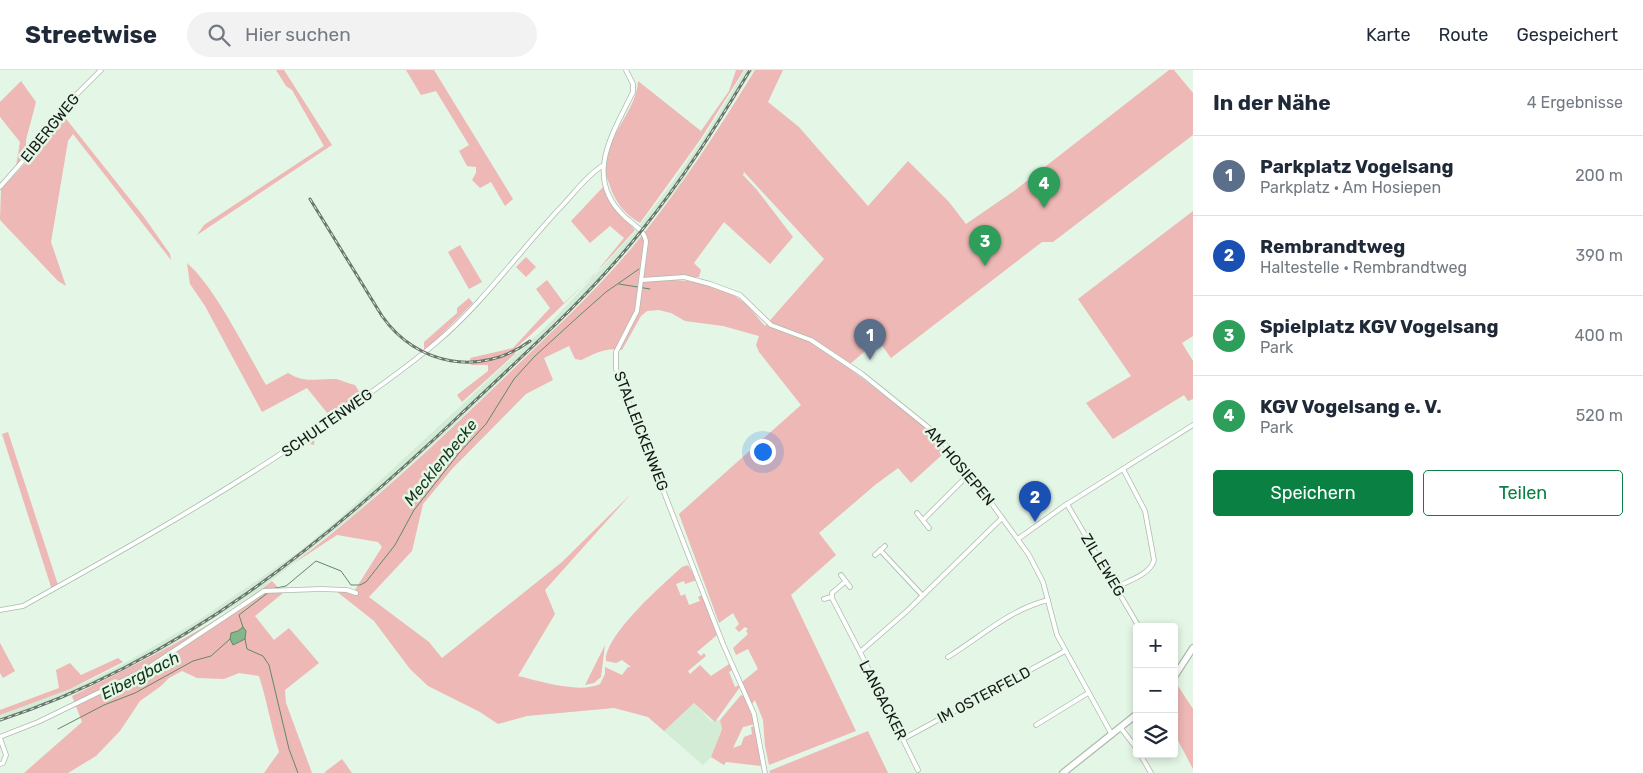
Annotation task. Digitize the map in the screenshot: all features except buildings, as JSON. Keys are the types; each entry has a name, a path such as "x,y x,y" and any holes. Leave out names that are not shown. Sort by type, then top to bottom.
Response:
{"street":[{"name":"EIBERGWEG","path":"0,187 29,154 66,105 101,70"},
{"path":"602,166 612,137 633,92 634,84 626,70"},
{"name":"STALLEICKENWEG","path":"602,166 608,189 617,209 645,236 642,282 636,311 616,352 616,369 721,639 754,714 765,773"},
{"name":"SCHULTENWEG","path":"0,610 23,606 209,500 362,399 448,332 498,279 529,241 590,176 602,166"},
{"name":"AM HOSIEPEN","path":"642,282 684,277 740,295 771,325 805,336 889,395 934,432 1002,518 1038,572 1057,635 1111,734"},
{"path":"1018,540 1067,504 1193,425"},
{"path":"1117,587 1147,571 1154,560 1145,511 1134,486 1123,469"},
{"path":"923,520 969,474"},
{"name":"ZILLEWEG","path":"1067,504 1137,623"},
{"path":"917,513 929,528"},
{"name":"LANGACKER","path":"918,770 860,652 1002,518"},
{"path":"875,555 885,546"},
{"path":"880,550 922,595"},
{"path":"841,575 850,587"},
{"path":"824,599 831,597 832,593 845,582"},
{"path":"0,764 4,762 6,754 0,737 38,722 76,701 145,670 258,594 270,591 321,589 347,590 356,593"},
{"path":"831,597 860,652"},
{"path":"948,657 987,632 1012,612 1048,600"},
{"path":"1178,670 1193,648"},
{"name":"IM OSTERFELD","path":"903,739 1066,651"},
{"path":"1036,725 1088,693"},
{"path":"1062,773 1133,717"},
{"path":"1120,727 1133,744"},
{"path":"1142,758 1151,773"}],"shaded area":[{"path":"276,70 284,70 332,145 197,235 204,225 324,146 292,90 286,86"},
{"path":"406,70 434,70 513,199 505,206 491,182 480,188 472,180 476,173 476,167 467,166 459,151 469,145 436,91 421,95"},
{"path":"736,70 744,70 700,140 640,223 635,220 622,208 616,199 605,169 610,145 633,102 638,81 701,131 729,91"},
{"path":"745,70 753,70 679,186 628,251 557,326 454,425 359,511 257,592 163,650 72,695 0,722 0,715 82,684 123,664 199,620 297,553 340,518 552,321 602,268 637,229 672,183 708,131"},
{"path":"755,70 783,70 768,102 799,127 868,206 908,161 949,202 966,224 1014,191 1169,70 1174,70 1193,93 1193,135 1053,242 1042,242 891,358 878,340 850,364 831,354 929,430 942,444 940,448 943,454 911,483 898,468 819,533 836,555 791,595 856,731 769,765 763,720 755,700 752,704 742,682 758,669 748,649 736,655 733,648 748,634 746,631 748,629 745,627 739,632 735,628 739,624 733,613 719,623 679,514 801,405 759,352 756,345 759,336 723,326 685,321 671,313 659,310 647,311 641,316 622,350 606,350 581,360 575,359 569,346 544,358 553,380 526,394 452,469 423,504 412,551 369,597 429,642 442,658 562,562 631,494 545,590 555,614 518,676 559,686 581,688 600,684 605,674 605,667 622,675 628,667 631,667 622,660 616,663 606,661 614,638 649,598 682,567 688,565 697,580 685,584 684,581 676,584 681,596 685,594 689,605 700,601 698,597 702,595 717,635 697,652 701,656 704,653 706,656 688,671 690,674 700,665 711,676 729,664 732,670 729,672 735,687 739,685 740,687 715,722 694,703 664,731 648,717 614,708 527,716 498,724 480,712 428,686 410,669 374,621 336,591 353,593 382,547 378,542 337,535 293,564 375,498 427,451 600,284 664,207 696,162","holes":["744,172 824,259 765,326 742,301 716,287 704,284 680,280 643,281 640,297 643,279 699,277 701,270 694,263 724,222 770,264 793,237 743,175"]},
{"path":"21,81 36,102 26,140 26,153 16,166 20,142 0,117 0,102"},
{"path":"63,115 144,217 170,254 171,260 73,134 68,141 51,242 66,286 58,281 0,220 1,189 32,156"},
{"path":"604,186 614,207 635,230 597,271 624,238 610,226 590,243 571,221"},
{"path":"1193,211 1193,336 1182,343 1193,361 1193,399 1188,401 1184,395 1113,439 1086,403 1131,376 1078,299"},
{"path":"460,245 482,282 469,289 448,252"},
{"path":"526,257 536,267 526,277 516,267"},
{"path":"187,263 198,274 219,303 266,385 288,373 311,380 338,380 355,385 363,398 362,407 350,412 315,437 314,445 305,443 292,454 283,453 332,419 307,388 262,412 205,306 190,284"},
{"path":"547,280 564,303 582,286 548,319 517,347 515,354 462,402 457,395 488,371 488,365 471,365 470,358 513,348 550,308 536,289"},
{"path":"469,298 473,303 424,352 424,342 457,313 457,308"},
{"path":"8,432 58,585 52,590 2,434"},
{"path":"272,581 283,593 255,616 274,640 289,628 319,663 285,690 286,703 312,773 264,773 279,752 259,676 239,673 224,679 197,678 182,671 169,678 140,701 120,731 96,756 68,773 24,773 82,722 72,696 201,629"},
{"path":"243,627 246,631 245,639 233,645 230,639 231,633"},
{"path":"0,643 15,671 3,678 0,673"},
{"path":"605,645 601,677 594,683 585,685"},
{"path":"118,658 123,662 70,689 0,715 0,710 59,688 56,670 70,663 81,675"},
{"path":"1178,686 1193,709 1193,769 1178,741"},
{"path":"741,695 744,696 755,724 743,727 733,748 741,745 744,737 752,734 751,727 755,726 761,766 726,762 724,765 711,757 722,729 720,720"},
{"path":"694,703 711,721 720,720 722,728 711,757 703,765 664,731"},
{"path":"868,731 888,773 770,773 769,771"},
{"path":"342,759 352,773 325,773 325,772"}],"waterway":[{"name":"Mecklenbecke","path":"271,589 286,586 316,561 341,571 351,585 360,585 366,582 395,545 414,510 459,453 486,424 514,379 535,356 606,292 639,269"},
{"path":"619,284 650,289"},
{"name":"Mecklenbecke","path":"243,627 239,615 269,592"},
{"name":"Eibergbach","path":"58,729 104,705 135,693 193,661 211,656 230,639"},
{"name":"Eibergbach","path":"245,639 247,649 263,656 269,665 289,749 298,773"}],"railway":[{"path":"0,720 66,695 129,666 189,631 247,593 303,552 357,508 410,462 508,370 578,302 622,255 672,191 750,70"},
{"path":"310,199 382,316 396,333 413,346 431,355 451,361 471,362 491,359 511,352 530,341"}],"place":[{"name":"KGV Vogelsang e. V.","path":"1044,208"},
{"name":"Spielplatz KGV Vogelsang","path":"985,266"},
{"name":"Parkplatz Vogelsang","path":"870,360"},
{"name":"Rembrandtweg","path":"1035,522"}]}
